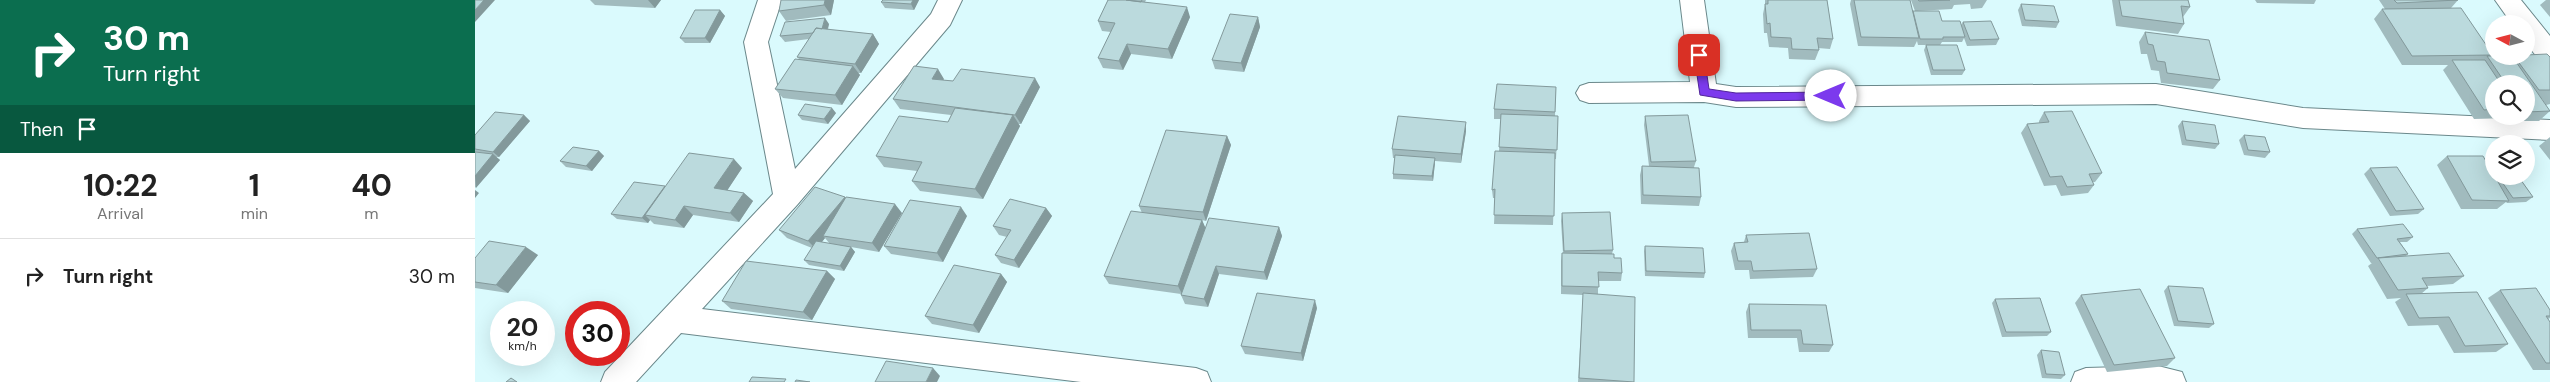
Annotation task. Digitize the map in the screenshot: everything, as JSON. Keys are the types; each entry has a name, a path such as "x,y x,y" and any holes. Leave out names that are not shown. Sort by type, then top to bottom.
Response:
{"street":[{"path":"770,0 756,42 787,198"},
{"path":"616,382 787,198 941,19 950,0"},
{"path":"1692,0 1704,92"},
{"path":"2507,0 2519,15"},
{"path":"2535,35 2550,54"},
{"path":"1589,93 1704,92 1736,97 2156,94 2303,118 2550,130"},
{"path":"674,319 1196,382"},
{"path":"2086,382 2158,380 2171,382"}],"building":[{"path":"475,0 484,0 475,10"},
{"path":"781,0 825,0 824,5 779,11"},
{"path":"883,0 913,0 911,4 881,2"},
{"path":"1108,0 1126,0 1187,7 1168,49 1127,44 1119,61 1098,58 1115,23 1098,21"},
{"path":"1126,0 1142,0 1141,2"},
{"path":"1768,0 1827,0 1833,39 1817,38 1819,50 1792,49 1791,38 1771,37 1770,23 1767,24 1765,4 1768,4"},
{"path":"1854,0 1910,0 1919,38 1861,37"},
{"path":"1918,0 1950,0 1919,1"},
{"path":"2119,0 2188,0 2190,7 2181,6 2184,24 2122,16"},
{"path":"2394,0 2458,0 2397,3"},
{"path":"2021,4 2054,6 2059,22 2025,20"},
{"path":"2461,8 2485,43 2485,55 2412,56 2382,9"},
{"path":"695,10 720,10 705,38 680,38"},
{"path":"1913,11 1939,11 1942,21 1960,21 1965,37 1920,39"},
{"path":"1230,14 1258,17 1241,63 1212,60"},
{"path":"825,18 822,29 816,28 813,33 780,36 785,22"},
{"path":"1991,21 1999,39 1970,40 1963,22"},
{"path":"816,28 873,34 855,64 797,57"},
{"path":"2145,32 2209,40 2220,80 2167,73 2165,62 2157,61 2153,45 2148,44"},
{"path":"1926,45 1957,45 1965,70 1933,70"},
{"path":"2547,54 2550,57 2550,90 2539,90 2535,85 2535,75 2528,75 2521,65 2535,65 2535,55"},
{"path":"795,59 853,66 835,95 775,89"},
{"path":"2452,60 2485,60 2485,65 2488,65 2495,75 2485,75 2484,110"},
{"path":"2493,65 2518,65 2525,75 2500,75"},
{"path":"914,66 938,69 932,79 953,81 961,69 1035,78 1015,115 893,99"},
{"path":"1497,84 1556,87 1555,112 1494,109"},
{"path":"2535,89 2550,111 2535,112"},
{"path":"805,104 832,108 824,119 798,115"},
{"path":"955,108 1013,115 975,189 912,181 922,162 876,156 899,116 948,122"},
{"path":"2072,111 2102,173 2089,174 2094,185 2067,187 2062,176 2050,177 2027,124 2049,122 2044,112"},
{"path":"495,112 524,115 493,152 475,149 475,135"},
{"path":"1501,114 1558,116 1557,150 1499,147"},
{"path":"1688,115 1696,161 1651,162 1645,116"},
{"path":"1398,116 1466,122 1461,154 1392,149"},
{"path":"2182,121 2215,125 2219,144 2186,140"},
{"path":"1166,130 1227,136 1203,212 1139,206"},
{"path":"2244,135 2265,137 2270,152 2248,150"},
{"path":"573,147 599,151 586,166 560,161"},
{"path":"1495,151 1555,153 1554,216 1494,215 1495,189 1492,190"},
{"path":"475,152 493,154 475,176"},
{"path":"689,153 734,159 714,188 744,193 730,213 684,206 675,220 645,215"},
{"path":"1395,155 1435,158 1432,176 1393,174"},
{"path":"2447,156 2483,156 2485,159 2485,185 2500,185 2509,201 2472,200"},
{"path":"1642,166 1699,168 1701,197 1643,195"},
{"path":"2397,167 2424,209 2396,211 2370,168"},
{"path":"634,182 665,186 642,218 611,214"},
{"path":"2504,185 2524,185 2533,197 2513,198"},
{"path":"815,187 845,197 808,241 779,230"},
{"path":"846,197 895,204 872,243 823,236"},
{"path":"1010,199 1046,208 1014,260 995,255 1011,230 993,226"},
{"path":"910,200 961,207 937,253 884,246"},
{"path":"1131,211 1202,220 1178,286 1104,276"},
{"path":"1610,212 1613,250 1564,251 1562,213"},
{"path":"1209,218 1279,227 1264,272 1216,266 1204,299 1181,295"},
{"path":"2403,224 2413,237 2397,239 2408,254 2377,258 2357,229"},
{"path":"1809,233 1817,269 1753,271 1751,261 1738,261 1734,243 1748,242 1746,235"},
{"path":"489,241 526,247 496,285 475,282 475,258"},
{"path":"816,241 851,247 840,266 804,260"},
{"path":"1645,246 1703,248 1705,273 1646,271"},
{"path":"1562,253 1614,254 1614,258 1621,258 1622,273 1598,272 1599,287 1562,286"},
{"path":"2449,253 2464,276 2422,278 2428,288 2398,290 2378,258"},
{"path":"746,261 827,271 803,312 722,301"},
{"path":"954,265 1001,274 973,325 925,316"},
{"path":"2168,286 2203,288 2214,324 2178,321"},
{"path":"2536,288 2550,310 2550,316 2546,316 2550,322 2550,363 2546,363 2500,290"},
{"path":"2140,289 2175,358 2114,365 2081,295"},
{"path":"2477,292 2508,344 2465,346 2449,317 2419,318 2406,294"},
{"path":"1257,293 1315,300 1301,353 1241,346"},
{"path":"1583,293 1635,297 1634,382 1579,378"},
{"path":"2040,298 2051,332 2006,332 1995,299"},
{"path":"1749,304 1826,305 1833,345 1803,344 1801,330 1751,330"},
{"path":"2041,350 2059,352 2065,375 2046,374"},
{"path":"886,361 933,368 926,382 875,382"},
{"path":"752,377 786,379 784,382 749,382"},
{"path":"511,378 517,382 506,382"}],"route":[{"path":"1699,55 1704,92 1736,97 1831,96"}]}
